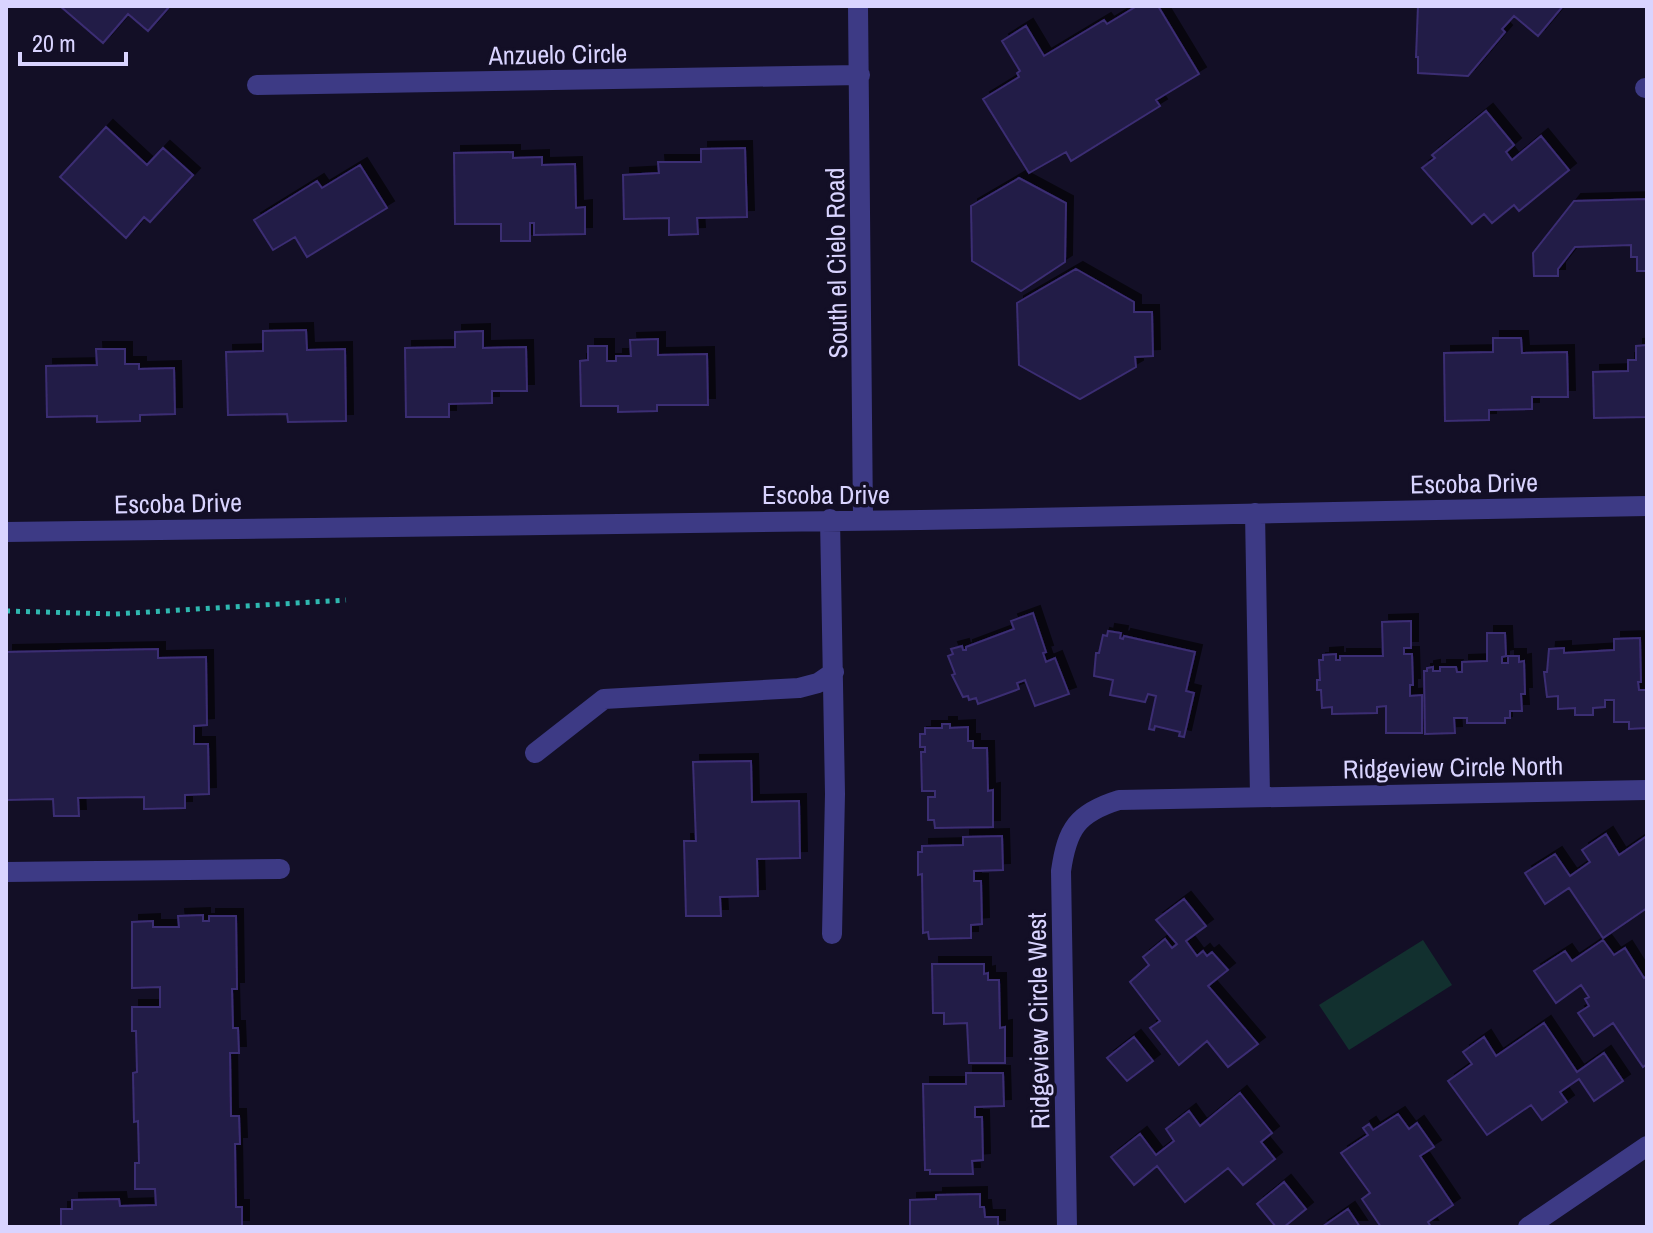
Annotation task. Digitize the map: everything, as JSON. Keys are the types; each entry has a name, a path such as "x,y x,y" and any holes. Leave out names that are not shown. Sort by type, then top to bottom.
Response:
{"street":[{"name":"South el Cielo Road","path":"858,6 863,519"},
{"name":"Anzuelo Circle","path":"257,85 860,75"},
{"name":"Escoba Drive","path":"6,532 1647,506"},
{"path":"1255,513 1260,796"},
{"path":"830,519 834,672 832,934"},
{"path":"535,753 604,699 799,688 818,683 834,672"},
{"name":"Ridgeview Circle North","path":"1081,819 1099,806 1119,800 1647,790"},
{"name":"Ridgeview Circle West","path":"1067,1227 1061,871 1066,841 1081,819"},
{"path":"6,872 280,869"},
{"path":"1528,1227 1647,1146"}],"path":[{"path":"6,611 115,614 346,600"}],"green space":[{"path":"1423,940 1452,985 1349,1050 1319,1005"}],"building":[{"path":"60,6 170,6 148,31 128,14 103,43"},
{"path":"1137,6 1158,6 1199,74 1156,100 1160,106 1071,161 1066,152 1029,173 983,99 1019,77 1017,73 1020,71 1002,41 1026,26 1044,56 1104,20 1107,24"},
{"path":"1418,6 1563,6 1538,36 1514,16 1502,29 1505,32 1468,76 1418,73"},
{"path":"1486,111 1514,145 1506,152 1512,160 1541,136 1569,170 1519,211 1514,205 1492,223 1484,214 1472,224 1422,168 1435,158 1432,155"},
{"path":"106,127 147,165 163,148 193,175 150,222 144,217 126,238 60,177"},
{"path":"745,148 747,217 697,218 698,234 669,235 669,218 624,219 623,175 659,173 658,162 701,162 701,149"},
{"path":"513,152 513,158 542,157 542,165 575,164 576,208 585,207 585,234 534,235 534,223 530,223 530,241 501,241 501,224 455,224 454,153"},
{"path":"360,165 387,208 307,257 295,237 273,250 254,220 317,181 322,188"},
{"path":"1019,178 1066,203 1065,262 1021,291 972,261 971,206"},
{"path":"1647,199 1647,271 1637,271 1637,257 1631,257 1631,245 1575,247 1558,269 1558,276 1534,276 1533,253 1574,201"},
{"path":"1076,269 1134,302 1134,312 1152,312 1153,356 1135,357 1136,367 1080,399 1019,365 1017,303"},
{"path":"306,330 307,350 345,349 346,421 288,422 287,414 228,415 226,352 263,351 263,331"},
{"path":"483,331 483,348 526,347 527,391 492,391 492,403 449,404 449,417 406,417 405,348 455,347 455,332"},
{"path":"1493,338 1521,338 1522,353 1567,352 1568,397 1532,397 1532,409 1489,410 1489,420 1445,421 1444,353 1493,352"},
{"path":"658,339 658,355 707,354 708,405 657,405 657,411 618,412 618,406 581,406 580,361 588,360 588,346 607,346 607,361 616,361 616,356 631,356 630,340"},
{"path":"1647,345 1647,417 1594,418 1593,372 1628,371 1628,360 1636,360 1636,346"},
{"path":"96,349 125,349 125,364 139,364 139,369 174,368 175,414 140,415 140,421 97,422 97,416 47,417 46,366 97,365"},
{"path":"1033,613 1046,652 1043,653 1046,662 1055,658 1069,694 1035,706 1025,680 1017,683 1019,689 978,704 976,698 969,700 968,696 963,697 952,675 955,674 948,656 953,654 951,649 962,646 966,650 966,647 1014,629 1011,621"},
{"path":"1411,621 1411,648 1404,648 1404,654 1412,654 1413,685 1410,685 1410,696 1422,695 1422,733 1386,733 1386,706 1377,707 1377,713 1332,714 1332,707 1322,708 1317,680 1320,680 1319,660 1323,660 1323,655 1336,654 1336,660 1340,660 1340,656 1383,656 1382,622"},
{"path":"1108,631 1121,633 1120,638 1123,639 1124,636 1195,652 1186,691 1194,693 1184,737 1179,736 1180,732 1155,726 1154,730 1149,729 1156,696 1148,694 1145,702 1110,695 1113,680 1094,676 1096,653 1099,653 1103,635 1107,636"},
{"path":"1487,633 1505,633 1506,656 1502,657 1502,663 1508,663 1508,656 1519,656 1519,662 1524,661 1522,711 1510,711 1510,718 1505,718 1505,723 1467,723 1467,718 1454,718 1455,733 1425,734 1424,671 1433,667 1433,671 1440,671 1440,667 1456,667 1457,672 1462,672 1462,662 1487,661"},
{"path":"1640,638 1641,682 1638,682 1639,690 1647,690 1647,728 1629,729 1629,722 1614,722 1614,700 1605,700 1605,707 1593,708 1593,715 1575,715 1575,708 1558,709 1558,696 1547,697 1544,672 1547,672 1549,649 1564,648 1564,653 1614,650 1614,639"},
{"path":"158,649 158,658 206,657 207,725 194,726 194,744 208,744 209,794 185,795 185,808 144,809 144,797 78,798 79,816 54,816 53,799 6,800 6,652"},
{"path":"942,724 950,724 950,728 968,727 968,741 973,741 973,748 987,748 988,791 993,790 993,827 935,828 934,820 928,820 928,797 935,797 935,791 922,791 921,752 925,752 925,747 920,747 920,734 925,734 925,728 942,728"},
{"path":"751,761 752,802 799,801 800,858 757,859 758,896 720,897 721,916 686,916 684,841 696,841 693,762"},
{"path":"1606,834 1619,855 1647,836 1647,908 1603,938 1569,888 1545,904 1525,873 1555,854 1570,876 1590,862 1582,850"},
{"path":"1002,836 1003,870 974,871 974,881 981,881 982,924 971,925 971,938 929,939 928,932 923,933 922,874 918,875 918,852 922,852 922,846 963,845 963,837"},
{"path":"1184,899 1206,926 1186,941 1197,956 1203,951 1207,956 1212,952 1228,970 1208,986 1258,1044 1228,1067 1207,1041 1179,1065 1150,1028 1160,1021 1130,982 1149,965 1143,957 1165,939 1172,948 1177,944 1156,920"},
{"path":"203,915 203,921 209,921 209,916 236,916 237,989 232,989 233,1028 238,1028 239,1053 230,1053 231,1116 239,1116 240,1144 235,1144 236,1207 242,1207 242,1227 61,1227 61,1209 72,1209 72,1200 119,1199 120,1206 156,1205 155,1189 135,1189 135,1163 139,1163 138,1121 134,1122 133,1073 137,1072 132,1007 160,1007 160,987 132,988 132,922 153,921 153,927 179,927 178,916"},
{"path":"1603,940 1614,955 1625,948 1644,978 1647,976 1647,1064 1643,1067 1613,1023 1594,1036 1578,1013 1589,1006 1585,999 1589,997 1581,985 1556,1003 1534,971 1565,951 1572,961"},
{"path":"932,964 984,964 984,974 988,973 988,980 999,980 1000,1028 1005,1027 1005,1063 969,1063 967,1023 944,1024 944,1013 933,1013"},
{"path":"1544,1023 1577,1072 1604,1053 1623,1081 1594,1101 1579,1079 1560,1092 1567,1102 1542,1120 1531,1105 1487,1135 1448,1081 1472,1064 1463,1052 1484,1037 1496,1056"},
{"path":"1134,1037 1153,1061 1127,1081 1107,1058"},
{"path":"966,1073 1003,1073 1004,1106 975,1107 975,1117 982,1117 983,1160 972,1161 973,1174 930,1174 930,1170 925,1170 923,1084 966,1084"},
{"path":"1240,1093 1272,1133 1261,1142 1275,1159 1243,1185 1228,1168 1185,1202 1157,1166 1134,1185 1111,1157 1140,1134 1156,1155 1174,1141 1166,1129 1189,1111 1200,1126"},
{"path":"1398,1114 1409,1129 1417,1123 1434,1147 1420,1156 1453,1205 1428,1222 1431,1227 1381,1227 1362,1199 1370,1193 1341,1153 1368,1135 1363,1128 1369,1124 1373,1130"},
{"path":"1284,1182 1306,1209 1284,1227 1276,1227 1257,1204"},
{"path":"980,1194 980,1207 984,1207 985,1217 998,1217 998,1227 910,1227 910,1200 936,1199 936,1195"},
{"path":"1348,1209 1360,1227 1322,1227"}]}
